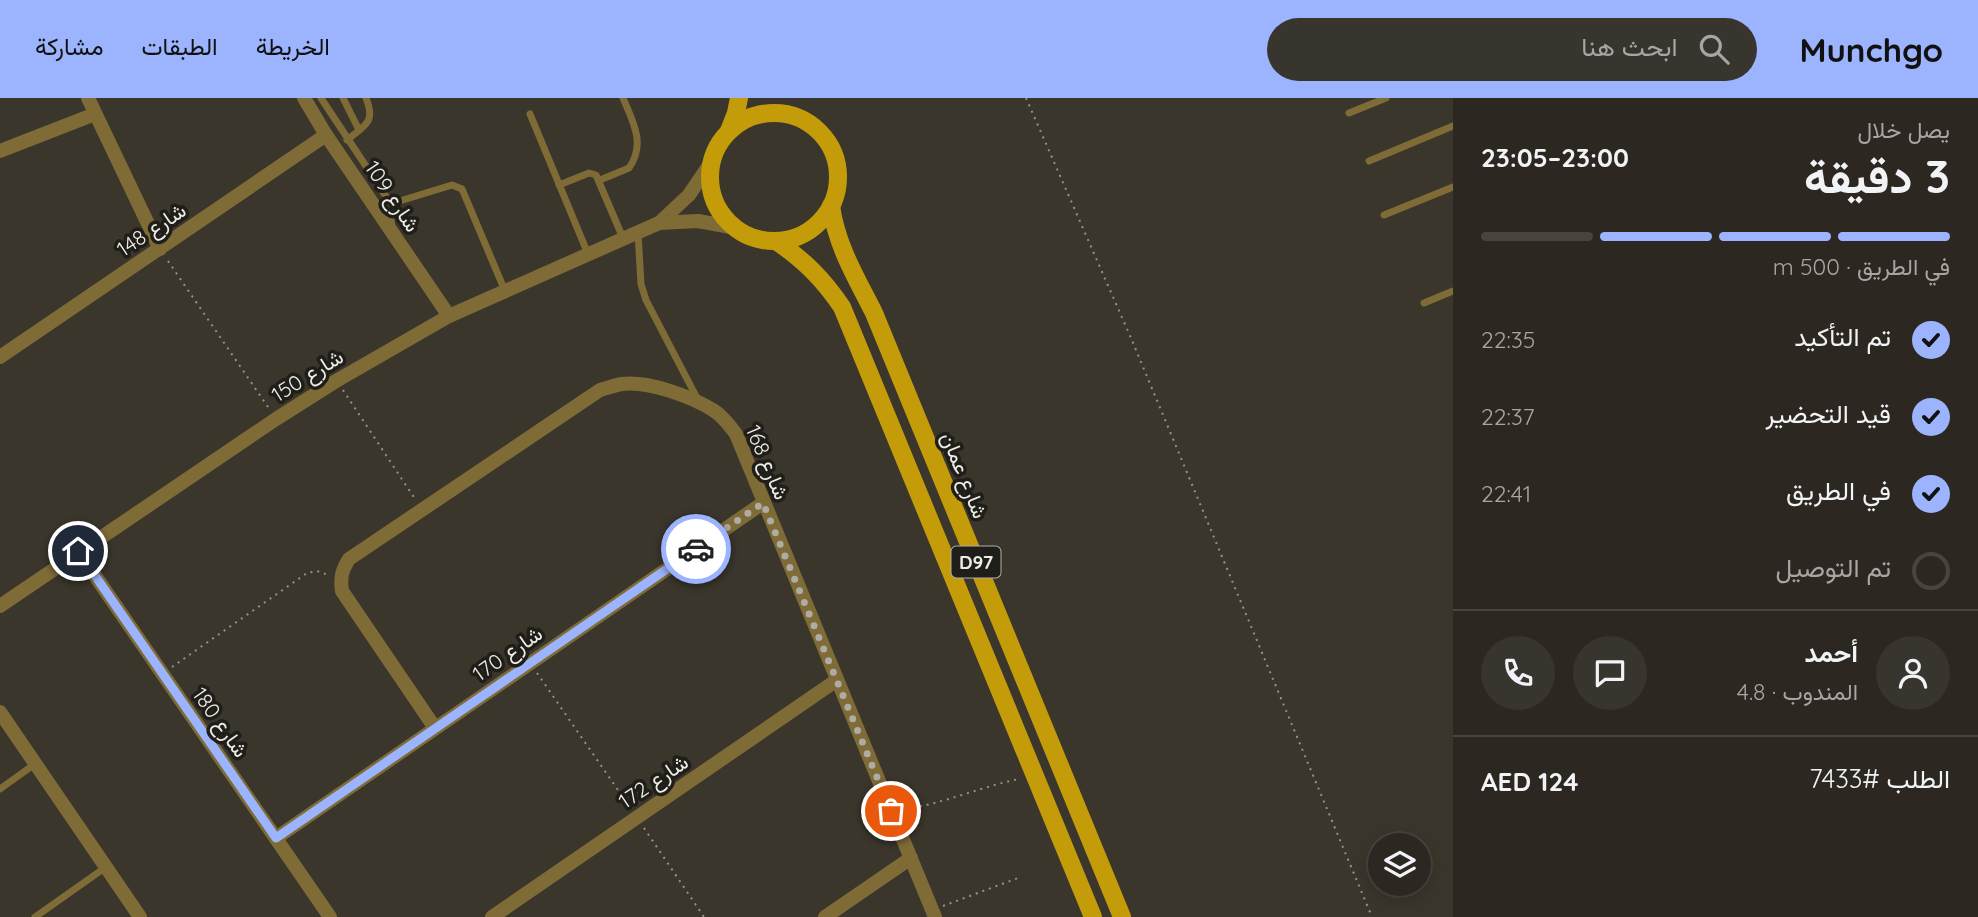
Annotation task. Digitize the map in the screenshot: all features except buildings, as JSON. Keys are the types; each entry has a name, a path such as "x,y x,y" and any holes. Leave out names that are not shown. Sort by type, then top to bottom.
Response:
{"main road":[{"path":"729,131 745,120 763,114 782,114 801,119 816,128 835,156 838,173 837,190 822,220 793,239 776,241 755,238 736,228 723,215 714,198 710,180 712,161 729,131 738,98"},
{"path":"785,98 801,119"},
{"name":"شارع عمان","path":"831,206 843,254 874,313 1122,917"},
{"name":"D97","path":"776,241 802,259 842,307 1093,917"}],"street":[{"path":"88,98 160,249"},
{"name":"شارع 109","path":"304,98 326,135 449,316"},
{"path":"0,151 95,114"},
{"name":"شارع 148","path":"0,357 326,135"},
{"name":"شارع 150","path":"0,606 78,551 336,381 449,316 659,223 689,195 712,161"},
{"name":"شارع 150","path":"659,223 698,221 736,228"},
{"name":"شارع 168","path":"341,579 349,559 600,390 621,384 643,384 714,410 727,421 736,434 934,914"},
{"name":"شارع 170","path":"276,838 763,503"},
{"name":"شارع 180","path":"78,551 330,917"},
{"path":"341,579 342,591 435,728"},
{"name":"شارع 172","path":"492,917 837,680"},
{"path":"0,712 140,917"},
{"path":"825,917 911,858"}],"lane":[{"path":"321,98 390,204 392,233"},
{"path":"343,98 359,130"},
{"path":"347,140 372,116 366,98"},
{"path":"600,180 629,168 637,150 638,134 623,98"},
{"path":"1349,113 1386,98"},
{"path":"530,114 588,254"},
{"path":"1369,161 1453,126"},
{"path":"559,185 589,173 596,175 623,239"},
{"path":"390,204 452,184 462,189 505,291"},
{"path":"1384,215 1453,187"},
{"path":"638,232 640,277 646,299 700,403"},
{"path":"1424,303 1453,292"},
{"path":"0,789 36,764"},
{"path":"35,917 106,867"}],"path":[{"path":"1026,98 1136,351 1372,917"},
{"path":"160,249 276,419"},
{"path":"336,381 422,509"},
{"path":"162,673 307,573 317,571 341,579"},
{"path":"530,663 704,917"},
{"path":"891,811 938,803 985,786 1035,775"},
{"path":"934,914 1018,878"}],"way so far":[{"path":"696,549 763,503 891,811"}],"route":[{"path":"78,551 276,838 696,549"}]}
